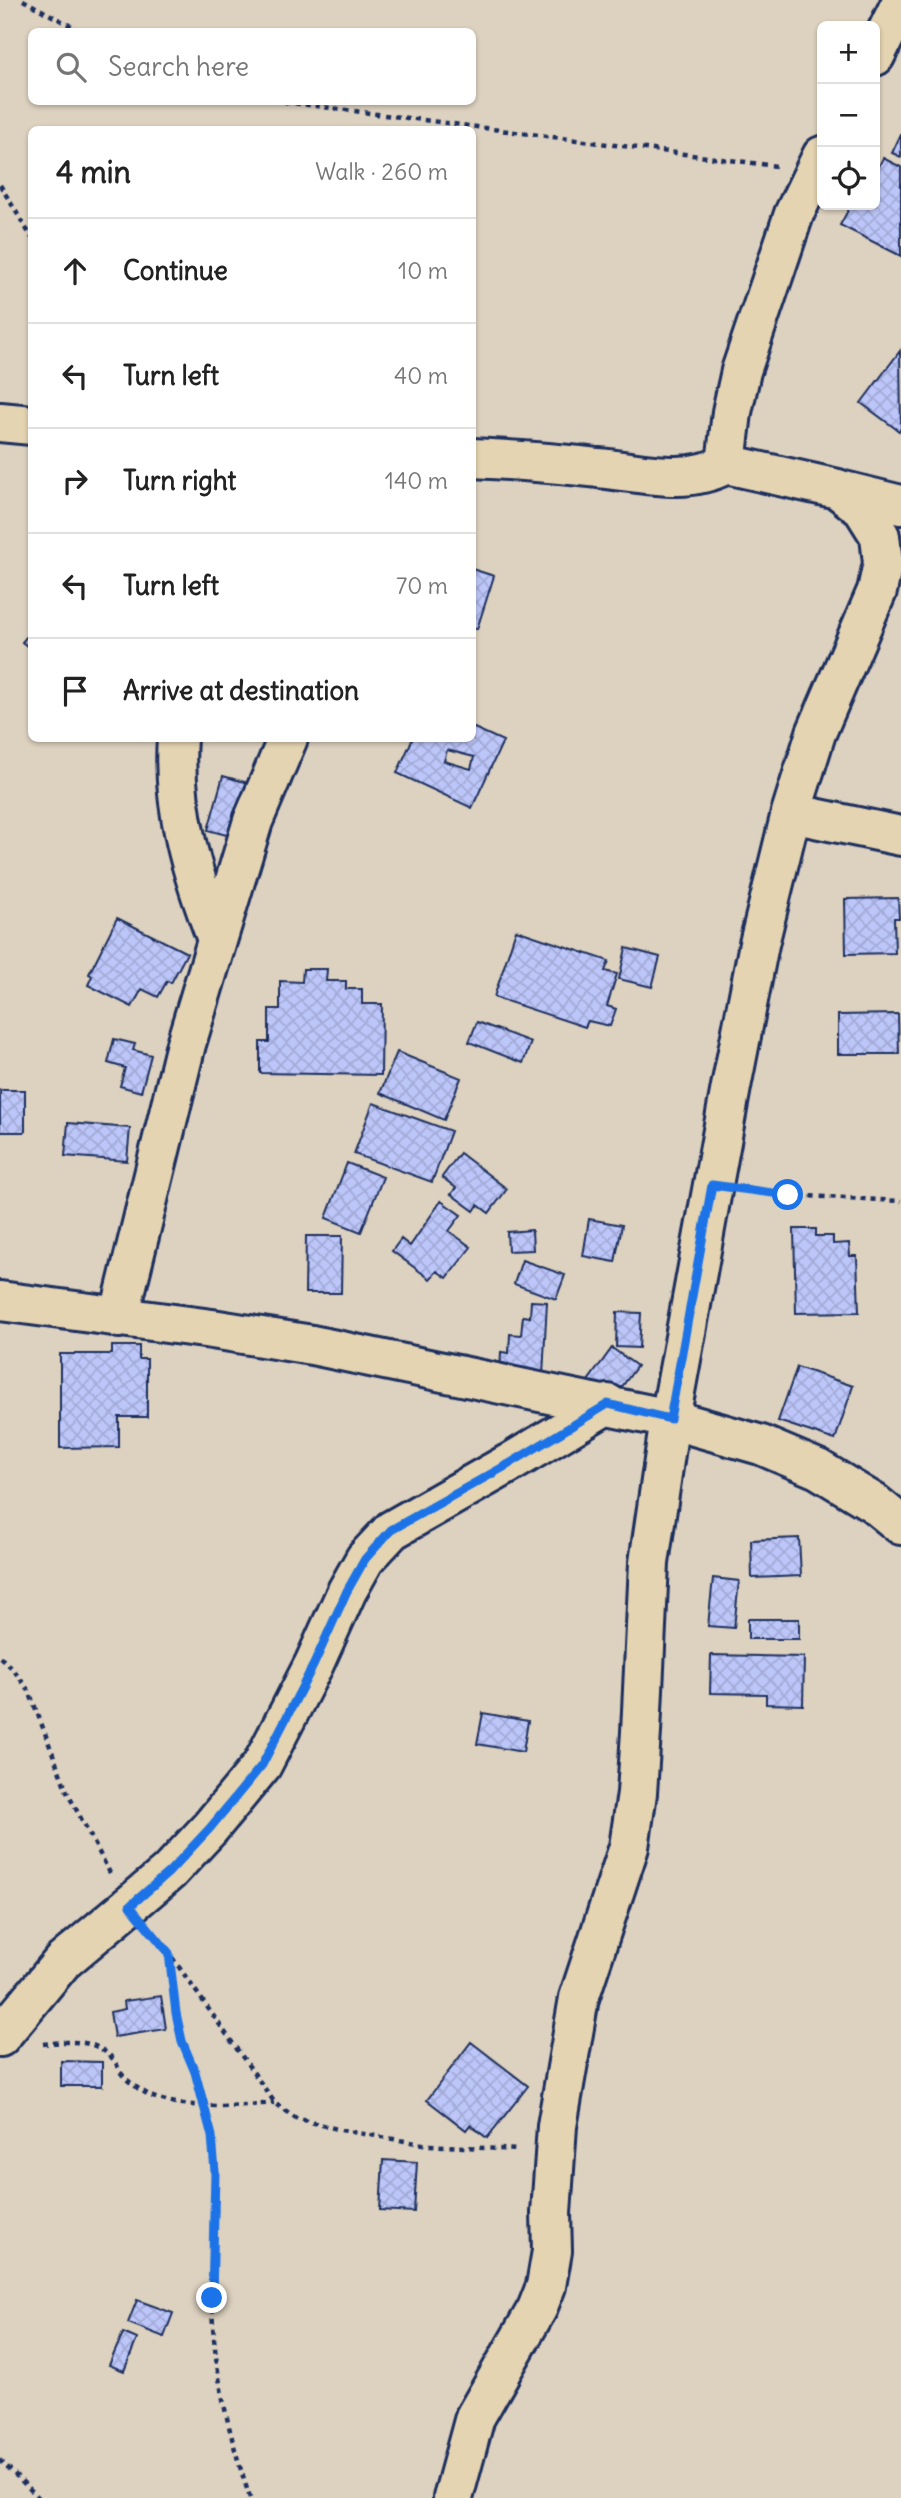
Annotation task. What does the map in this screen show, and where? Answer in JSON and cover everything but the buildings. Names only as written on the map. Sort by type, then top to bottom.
[{"type":"street","points":[[880,46],[901,3]]},
{"type":"street","points":[[726,464],[732,412],[741,371],[794,214],[817,167]]},
{"type":"street","points":[[0,422],[28,425]]},
{"type":"street","points":[[476,458],[598,468],[667,477],[697,476],[726,464],[901,505]]},
{"type":"street","points":[[453,2498],[475,2417],[537,2309],[546,2286],[552,2252],[551,2213],[557,2126],[579,1997],[629,1847],[637,1793],[649,1563],[670,1419],[759,944],[791,813],[816,733],[877,590],[884,563],[880,536],[863,509],[838,489]]},
{"type":"street","points":[[177,742],[177,789],[186,841],[198,892],[217,939]]},
{"type":"street","points":[[119,1318],[186,1044],[253,821],[286,742]]},
{"type":"street","points":[[791,813],[901,836]]},
{"type":"street","points":[[0,1301],[313,1345],[608,1404],[670,1419],[761,1445],[818,1469],[874,1503],[901,1525]]},
{"type":"street","points":[[0,2037],[62,1962],[169,1872],[262,1765],[314,1664],[347,1591],[365,1559],[391,1530],[509,1464],[608,1404]]},
{"type":"path","points":[[23,0],[75,28]]},
{"type":"path","points":[[311,105],[817,163]]},
{"type":"path","points":[[0,185],[28,231]]},
{"type":"path","points":[[712,1185],[788,1195],[901,1201]]},
{"type":"path","points":[[0,1657],[29,1690],[68,1794],[92,1842],[130,1906],[169,1953],[275,2103],[296,2118],[341,2130],[428,2145],[555,2152]]},
{"type":"path","points":[[169,1953],[182,2041],[195,2072],[212,2136],[215,2172],[212,2298],[215,2346],[234,2446],[250,2498]]},
{"type":"path","points":[[37,2045],[78,2041],[97,2046],[114,2059],[122,2074],[134,2085],[153,2097],[176,2102],[237,2107],[275,2103]]},
{"type":"path","points":[[0,2460],[39,2498]]},
{"type":"route","points":[[212,2298],[215,2172],[212,2136],[195,2072],[182,2041],[169,1953],[130,1906],[169,1872],[262,1765],[314,1664],[347,1591],[365,1559],[391,1530],[509,1464],[608,1404],[670,1419],[712,1185],[788,1195]]}]
